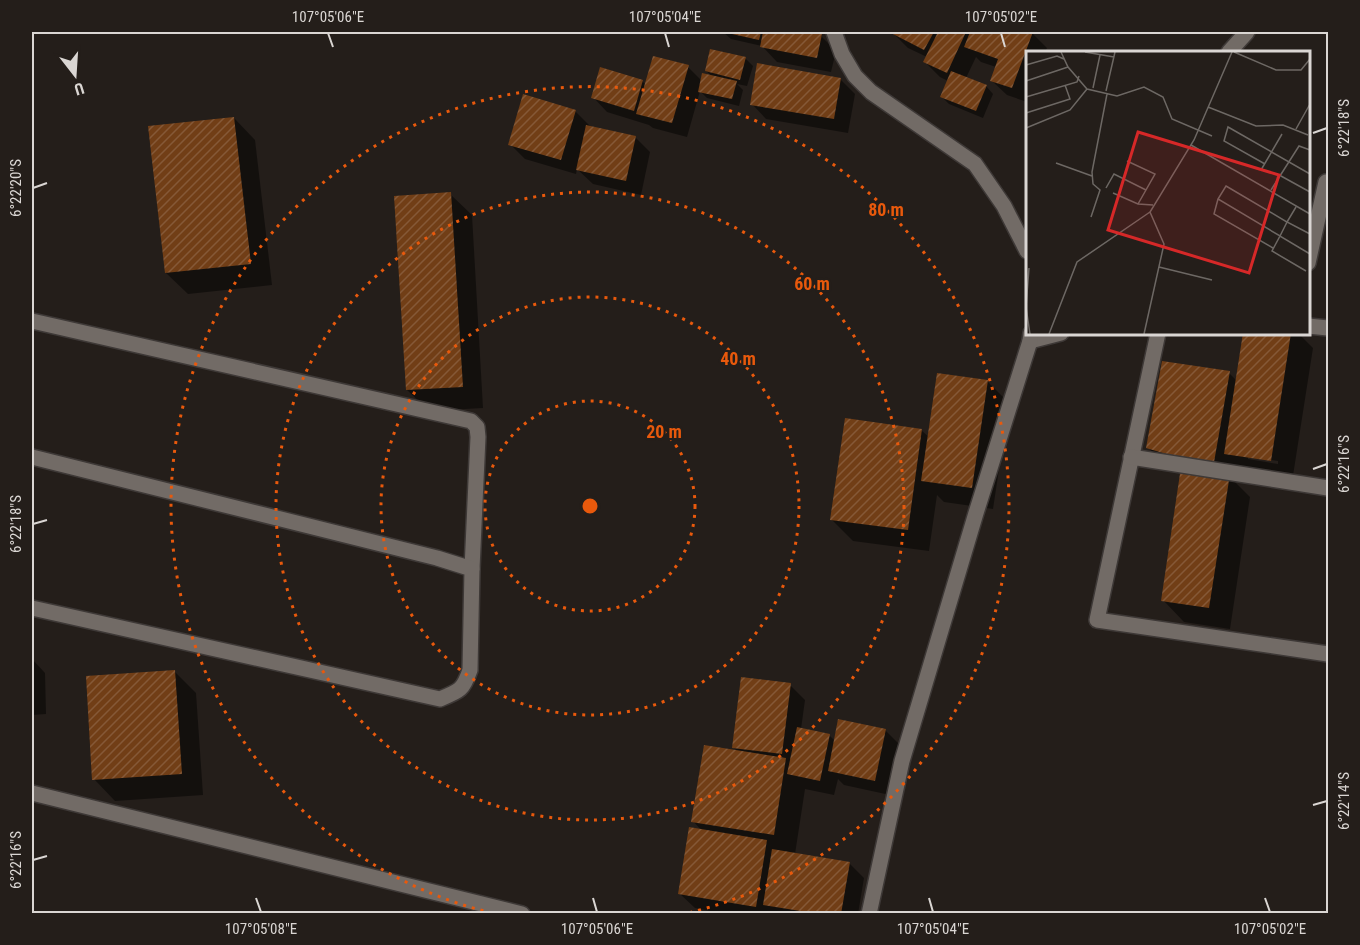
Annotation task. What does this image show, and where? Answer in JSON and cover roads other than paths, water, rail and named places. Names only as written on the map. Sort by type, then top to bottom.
[{"type":"street","points":[[834,32],[842,54],[855,76],[871,92],[975,164],[1004,206],[1026,249]]},
{"type":"street","points":[[1230,51],[1247,32]]},
{"type":"street","points":[[1309,258],[1326,182]]},
{"type":"street","points":[[32,321],[471,421],[477,427],[478,437],[470,670],[465,685],[456,693],[440,699],[32,608]]},
{"type":"street","points":[[1309,326],[1329,328]]},
{"type":"street","points":[[869,914],[902,761],[1030,337],[1053,334]]},
{"type":"street","points":[[1158,334],[1097,620],[1329,654]]},
{"type":"street","points":[[32,456],[437,558],[472,569]]},
{"type":"street","points":[[1131,457],[1329,488]]},
{"type":"street","points":[[32,795],[522,914]]}]
